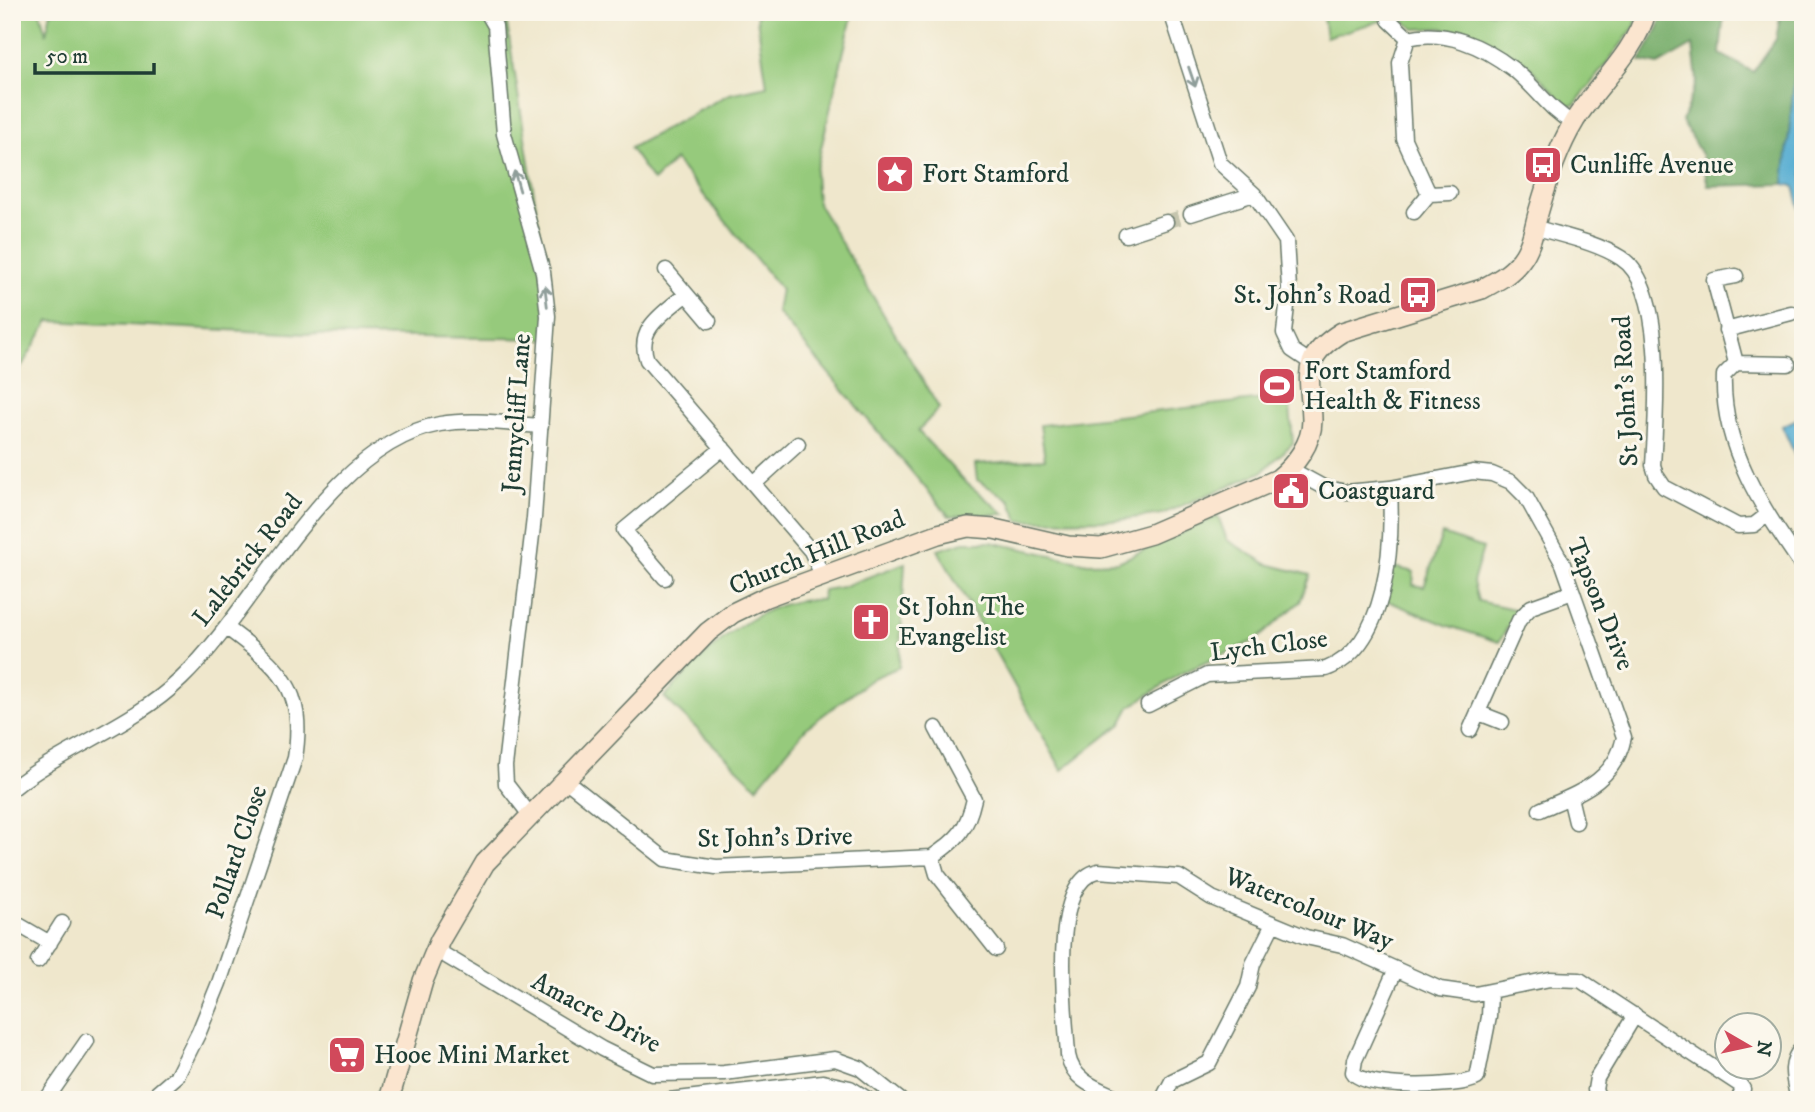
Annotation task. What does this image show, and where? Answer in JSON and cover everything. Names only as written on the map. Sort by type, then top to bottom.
[{"type":"street","name":"Jennycliff Lane","points":[[487,12],[495,26],[504,134],[543,272],[548,316],[534,518],[505,766],[506,785],[530,815]]},
{"type":"street","points":[[1171,12],[1220,163],[1254,194],[1286,241],[1290,288],[1284,333],[1292,350],[1310,362]]},
{"type":"street","points":[[1290,469],[1302,453],[1312,421],[1308,388],[1310,362],[1326,342],[1342,332],[1482,289],[1502,279],[1522,259],[1530,245],[1551,170],[1573,123],[1594,91],[1632,46],[1646,12]]},
{"type":"street","points":[[1389,20],[1409,38]]},
{"type":"street","points":[[1409,38],[1427,34],[1453,36],[1513,69],[1560,116],[1573,123]]},
{"type":"street","points":[[1409,38],[1400,63],[1404,139],[1429,194]]},
{"type":"street","points":[[1414,212],[1429,194],[1450,193]]},
{"type":"street","points":[[1191,214],[1254,194]]},
{"type":"street","points":[[1126,235],[1166,222]]},
{"type":"street","name":"St John's Road","points":[[1534,227],[1594,245],[1623,258],[1641,278],[1651,316],[1655,366],[1653,465],[1664,487],[1738,526],[1754,525],[1767,514]]},
{"type":"street","points":[[666,270],[709,321]]},
{"type":"street","points":[[1735,276],[1714,280],[1736,363]]},
{"type":"street","points":[[685,295],[652,324],[645,335],[643,350],[647,360],[811,551],[822,577]]},
{"type":"street","points":[[1726,330],[1791,313]]},
{"type":"street","points":[[1788,364],[1736,363],[1724,375],[1723,405],[1741,466],[1767,514],[1803,567]]},
{"type":"street","name":"Lalebrick Road","points":[[12,789],[75,748],[145,709],[181,679],[227,628],[268,570],[352,469],[381,447],[410,433],[441,424],[472,422],[541,426]]},
{"type":"street","points":[[755,483],[798,444]]},
{"type":"street","points":[[665,578],[624,530],[723,448]]},
{"type":"street","name":"Tapson Drive","points":[[1290,469],[1323,486],[1346,492],[1390,488],[1473,472],[1492,474],[1511,482],[1526,497],[1563,564],[1624,737],[1615,766],[1570,797],[1540,810]]},
{"type":"street","name":"Church Hill Road","points":[[389,1100],[423,981],[436,950],[485,863],[564,779],[733,612],[766,597],[939,534],[968,527],[995,528],[1068,546],[1101,548],[1130,542],[1254,491],[1290,469]]},
{"type":"street","name":"Lych Close","points":[[1148,705],[1208,676],[1326,669],[1341,663],[1356,649],[1371,623],[1385,578],[1392,531],[1390,488]]},
{"type":"street","points":[[1470,730],[1519,620],[1531,607],[1573,592]]},
{"type":"street","name":"Pollard Close","points":[[149,1100],[177,1076],[199,1032],[219,984],[295,758],[299,731],[295,703],[287,680],[272,662],[227,628]]},
{"type":"street","points":[[1479,713],[1502,722]]},
{"type":"street","points":[[936,728],[974,799],[969,822],[954,842],[932,857],[937,874],[996,949]]},
{"type":"street","name":"St John's Drive","points":[[564,779],[665,859],[689,865],[716,867],[932,857]]},
{"type":"street","points":[[1570,797],[1576,822]]},
{"type":"street","name":"Watercolour Way","points":[[1123,1100],[1079,1079],[1071,1070],[1063,932],[1079,883],[1087,873],[1098,871],[1179,877],[1212,898],[1273,924],[1342,945],[1440,989],[1475,994],[1549,979],[1580,980],[1635,1015],[1741,1094]]},
{"type":"street","points":[[12,921],[50,943]]},
{"type":"street","points":[[38,961],[62,923]]},
{"type":"street","points":[[1161,1100],[1172,1081],[1209,1063],[1243,999],[1253,964],[1273,924]]},
{"type":"street","name":"Amacre Drive","points":[[436,950],[602,1049],[653,1074],[724,1073],[835,1059],[860,1068],[900,1100]]},
{"type":"street","points":[[1396,970],[1355,1060],[1353,1072],[1360,1080],[1426,1084],[1453,1083],[1477,1078],[1489,1017],[1490,991]]},
{"type":"street","points":[[1601,1100],[1595,1090],[1597,1077],[1635,1015]]},
{"type":"street","points":[[46,1100],[87,1041]]},
{"type":"street","points":[[1798,1100],[1792,1072],[1796,1054],[1803,1047]]},
{"type":"street","points":[[669,1100],[823,1082],[850,1088],[869,1100]]},
{"type":"green space","points":[[12,12],[40,12],[46,34],[51,12],[505,12],[557,339],[347,336],[49,321],[12,382]]},
{"type":"green space","points":[[756,12],[853,12],[815,174],[817,202],[939,408],[918,431],[964,481],[1005,514],[949,516],[777,312],[781,289],[675,160],[653,181],[630,148],[729,94],[767,86]]},
{"type":"green space","points":[[1322,12],[1638,12],[1635,26],[1575,104],[1567,106],[1524,61],[1501,49],[1489,47],[1466,33],[1441,28],[1415,29],[1397,16],[1326,37]]},
{"type":"green space","points":[[1662,12],[1724,12],[1720,54],[1753,72],[1776,39],[1781,12],[1803,12],[1803,53],[1795,71],[1784,184],[1708,186],[1702,156],[1682,121],[1697,81],[1693,45],[1658,65],[1640,61],[1659,27]]},
{"type":"green space","points":[[1289,396],[1293,443],[1262,472],[1162,514],[1118,520],[1019,521],[1010,500],[977,480],[975,464],[1045,459],[1040,425]]},
{"type":"green space","points":[[1218,516],[1227,540],[1267,564],[1310,575],[1300,602],[1256,640],[1180,674],[1130,707],[1121,724],[1062,770],[938,550],[964,542],[991,542],[1088,563],[1118,562]]},
{"type":"green space","points":[[1442,534],[1483,548],[1473,582],[1478,601],[1518,610],[1499,642],[1446,625],[1385,600],[1394,567],[1414,572],[1413,585],[1424,587]]},
{"type":"green space","points":[[905,563],[899,667],[873,678],[807,727],[757,787],[664,697],[715,646],[754,618],[775,607],[798,601],[822,600],[823,590],[842,587]]},
{"type":"water","points":[[1803,52],[1803,222],[1794,186],[1784,184],[1795,71]]},
{"type":"water","points":[[1803,416],[1803,462],[1799,464],[1782,426]]},
{"type":"tunnel","points":[[1166,222],[1191,214]]},
{"type":"place","name":"Cunliffe Avenue","points":[[1543,165]]},
{"type":"place","name":"Fort Stamford","points":[[895,174]]},
{"type":"place","name":"St. John's Road","points":[[1418,295]]},
{"type":"place","name":"Fort Stamford Health & Fitness","points":[[1277,386]]},
{"type":"place","name":"Coastguard","points":[[1291,491]]},
{"type":"place","name":"St John The Evangelist","points":[[871,622]]},
{"type":"place","name":"Hooe Mini Market","points":[[347,1055]]}]
